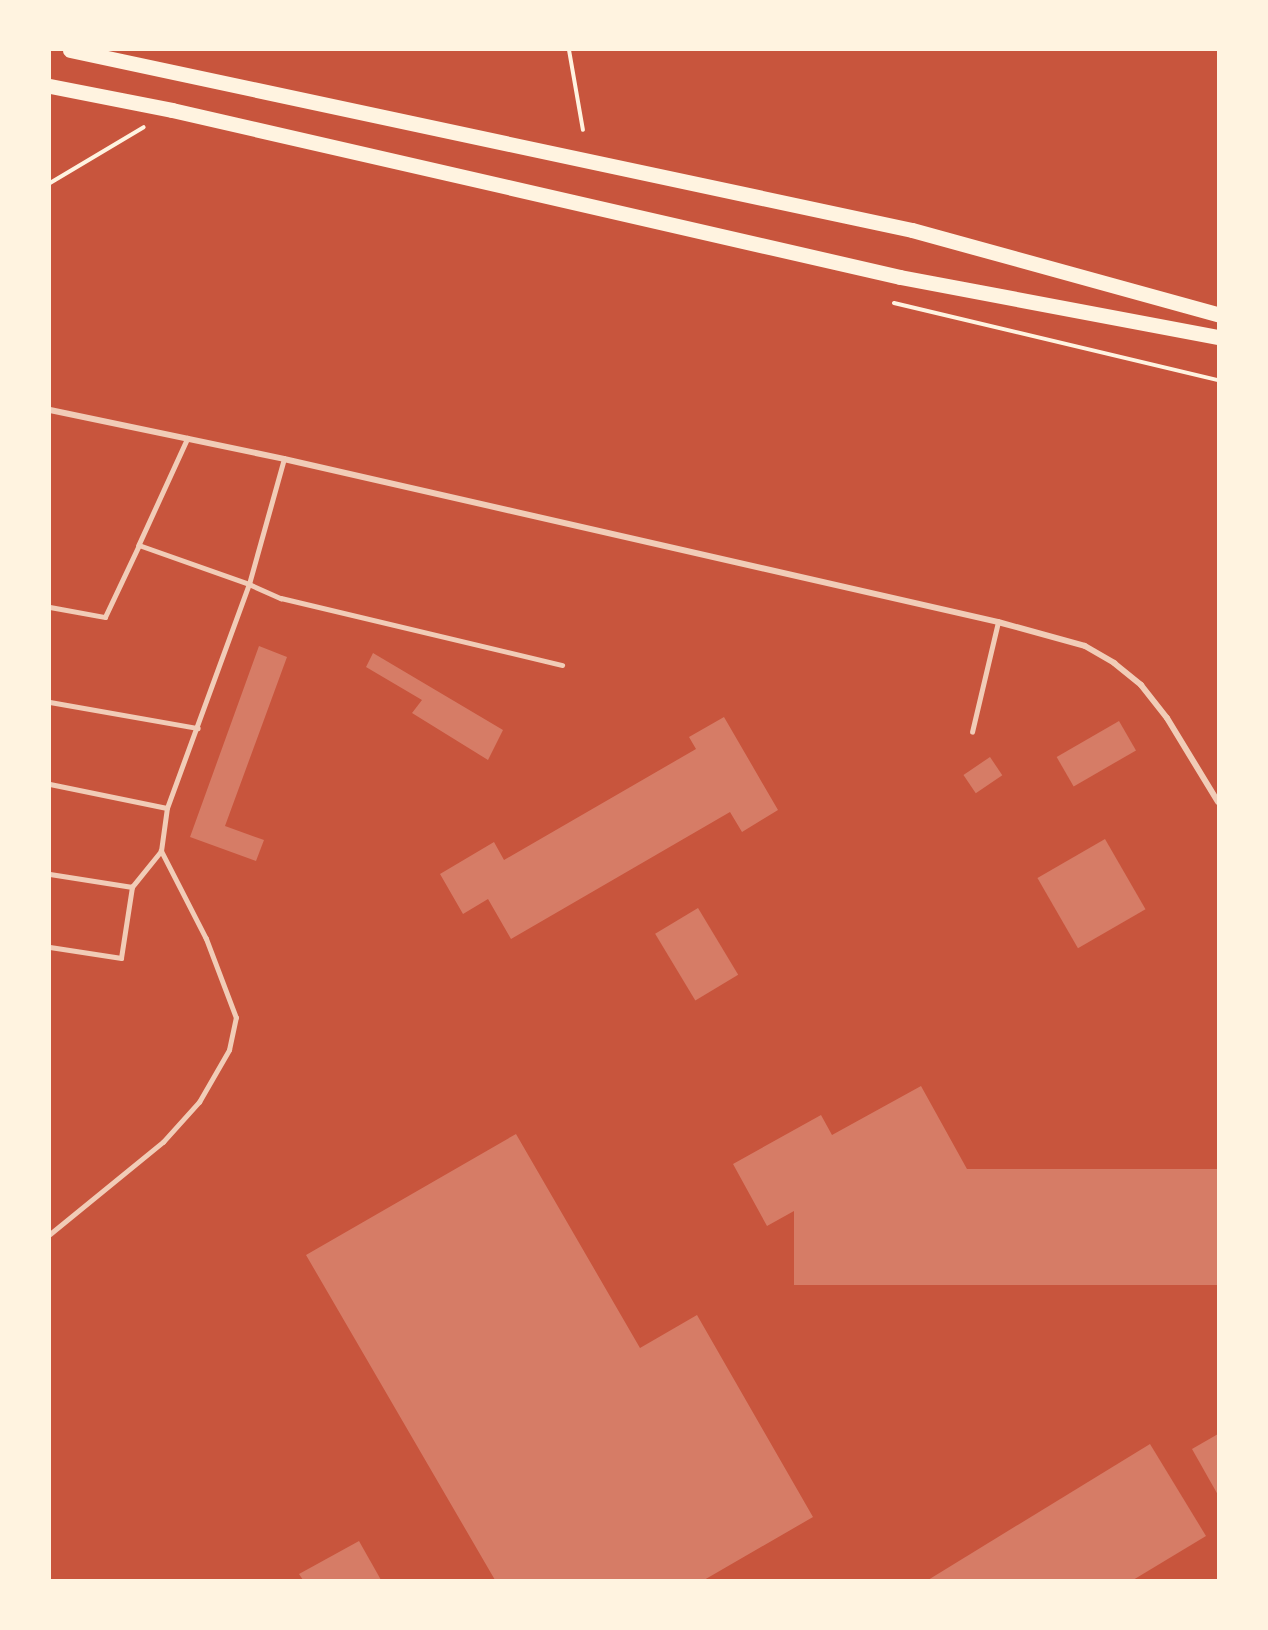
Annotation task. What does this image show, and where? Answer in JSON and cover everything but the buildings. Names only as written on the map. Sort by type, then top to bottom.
[{"type":"main road","points":[[70,50],[912,230],[1218,314]]},
{"type":"main road","points":[[50,86],[171,110],[900,277],[1218,337]]},
{"type":"street","points":[[50,410],[284,459],[998,622],[1085,646],[1114,663],[1141,685],[1167,718],[1218,802]]},
{"type":"lane","points":[[50,607],[105,618],[188,438]]},
{"type":"lane","points":[[50,947],[121,958],[132,887],[161,851],[167,808],[249,584],[284,459]]},
{"type":"lane","points":[[139,545],[249,584],[281,598],[562,665]]},
{"type":"lane","points":[[972,732],[998,622]]},
{"type":"lane","points":[[50,702],[198,728]]},
{"type":"lane","points":[[50,784],[167,808]]},
{"type":"lane","points":[[50,1234],[163,1142],[199,1102],[229,1050],[236,1018],[206,939],[161,851]]},
{"type":"lane","points":[[50,874],[132,887]]},
{"type":"path","points":[[569,50],[583,130]]},
{"type":"path","points":[[50,183],[171,110]]},
{"type":"path","points":[[894,303],[1218,380]]}]
